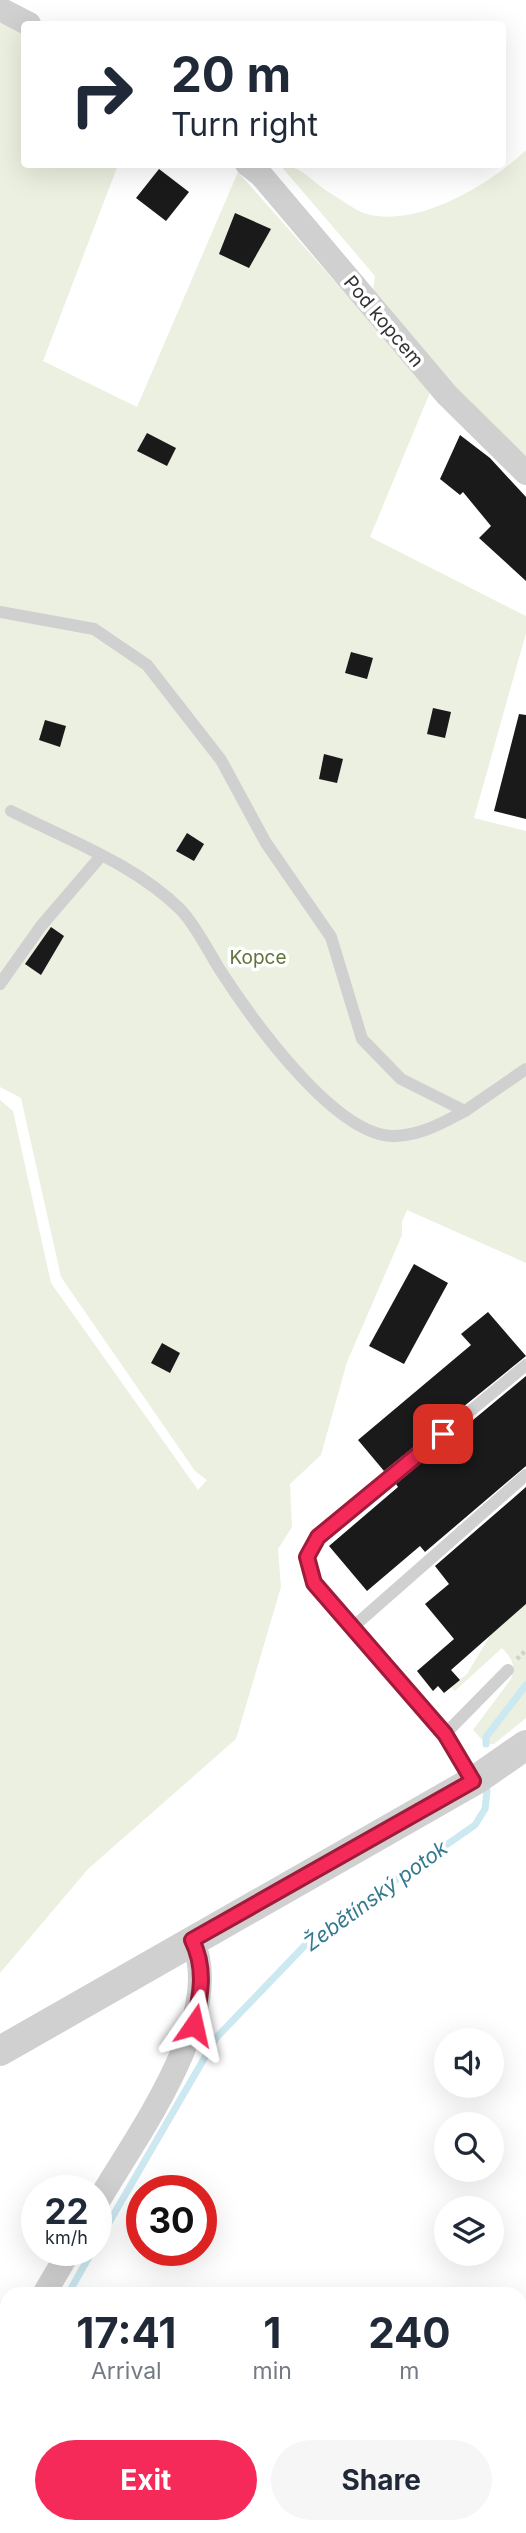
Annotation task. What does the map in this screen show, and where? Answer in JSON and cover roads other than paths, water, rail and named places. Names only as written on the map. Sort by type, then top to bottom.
[{"type":"street","points":[[0,9],[23,21]]},
{"type":"street","name":"Pod kopcem","points":[[252,168],[261,175],[447,395],[526,473]]},
{"type":"street","points":[[0,2051],[524,1753]]},
{"type":"street","points":[[112,2177],[178,2063],[194,2025],[202,1979],[199,1954],[192,1940]]},
{"type":"street","points":[[48,2287],[61,2266]]},
{"type":"lane","points":[[0,612],[94,629],[147,665],[221,760],[266,843],[331,937],[362,1039],[401,1079],[464,1111]]},
{"type":"lane","points":[[11,811],[125,868],[181,911],[224,977],[299,1075],[343,1117],[364,1130],[394,1136],[432,1129],[526,1069]]},
{"type":"lane","points":[[0,984],[41,926],[101,856]]},
{"type":"lane","points":[[482,1775],[314,1583],[307,1557],[318,1537],[526,1365]]},
{"type":"lane","points":[[353,1627],[526,1475]]},
{"type":"lane","points":[[445,1734],[508,1670]]},
{"type":"waterway","name":"Žebětínský potok","points":[[486,1744],[486,1737],[526,1685]]},
{"type":"waterway","name":"Žebětínský potok","points":[[112,2217],[216,2038],[311,1939],[475,1825],[485,1809],[487,1791]]},
{"type":"waterway","name":"Žebětínský potok","points":[[72,2287],[84,2266]]},
{"type":"park label","name":"Kopce","points":[[258,957]]}]
